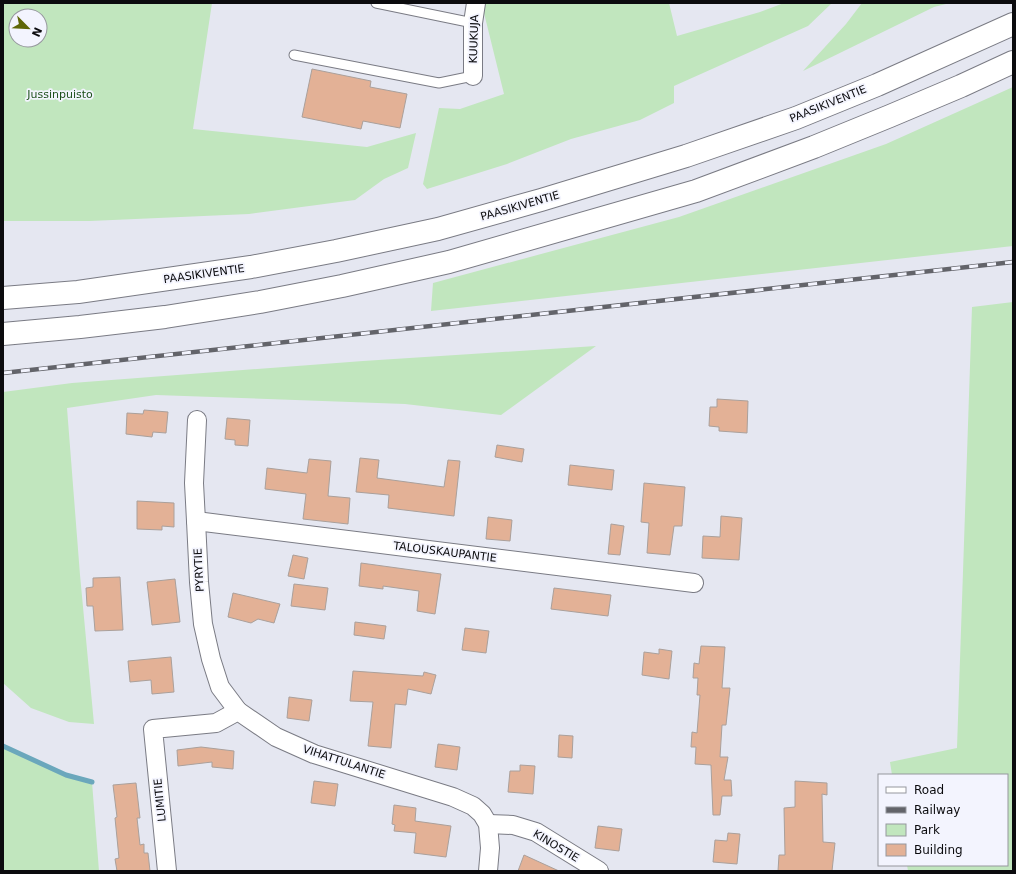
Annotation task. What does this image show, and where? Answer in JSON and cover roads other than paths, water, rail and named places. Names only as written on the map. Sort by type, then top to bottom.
[{"type":"highway","name":"PAASIKIVENTIE","points":[[3,298],[78,292],[251,267],[336,251],[438,229],[541,200],[686,156],[796,118],[877,85],[1013,24]]},
{"type":"highway","points":[[3,334],[149,319],[253,303],[342,286],[449,262],[696,191],[814,147],[932,98],[1013,62]]},
{"type":"street","name":"KUUKUJA","points":[[473,76],[473,23],[476,3]]},
{"type":"street","name":"PYRYTIE","points":[[196,420],[194,483],[199,582],[204,624],[220,687],[238,712]]},
{"type":"street","name":"TALOUSKAUPANTIE","points":[[196,521],[694,583]]},
{"type":"street","name":"LUMITIE","points":[[167,871],[153,729],[216,723],[238,712]]},
{"type":"street","name":"VIHATTULANTIE","points":[[238,712],[276,737],[314,754],[453,797],[473,806],[482,814],[488,824]]},
{"type":"street","points":[[488,824],[490,848],[488,871]]},
{"type":"street","name":"KINOSTIE","points":[[488,824],[513,825],[536,832],[599,871]]},
{"type":"lane","points":[[376,3],[473,23]]},
{"type":"lane","points":[[294,55],[438,83],[473,76]]},
{"type":"waterway","points":[[3,746],[66,775],[92,782]]},
{"type":"railway","points":[[3,373],[1013,262]]},
{"type":"park label","name":"Jussinpuisto","points":[[60,94]]}]
